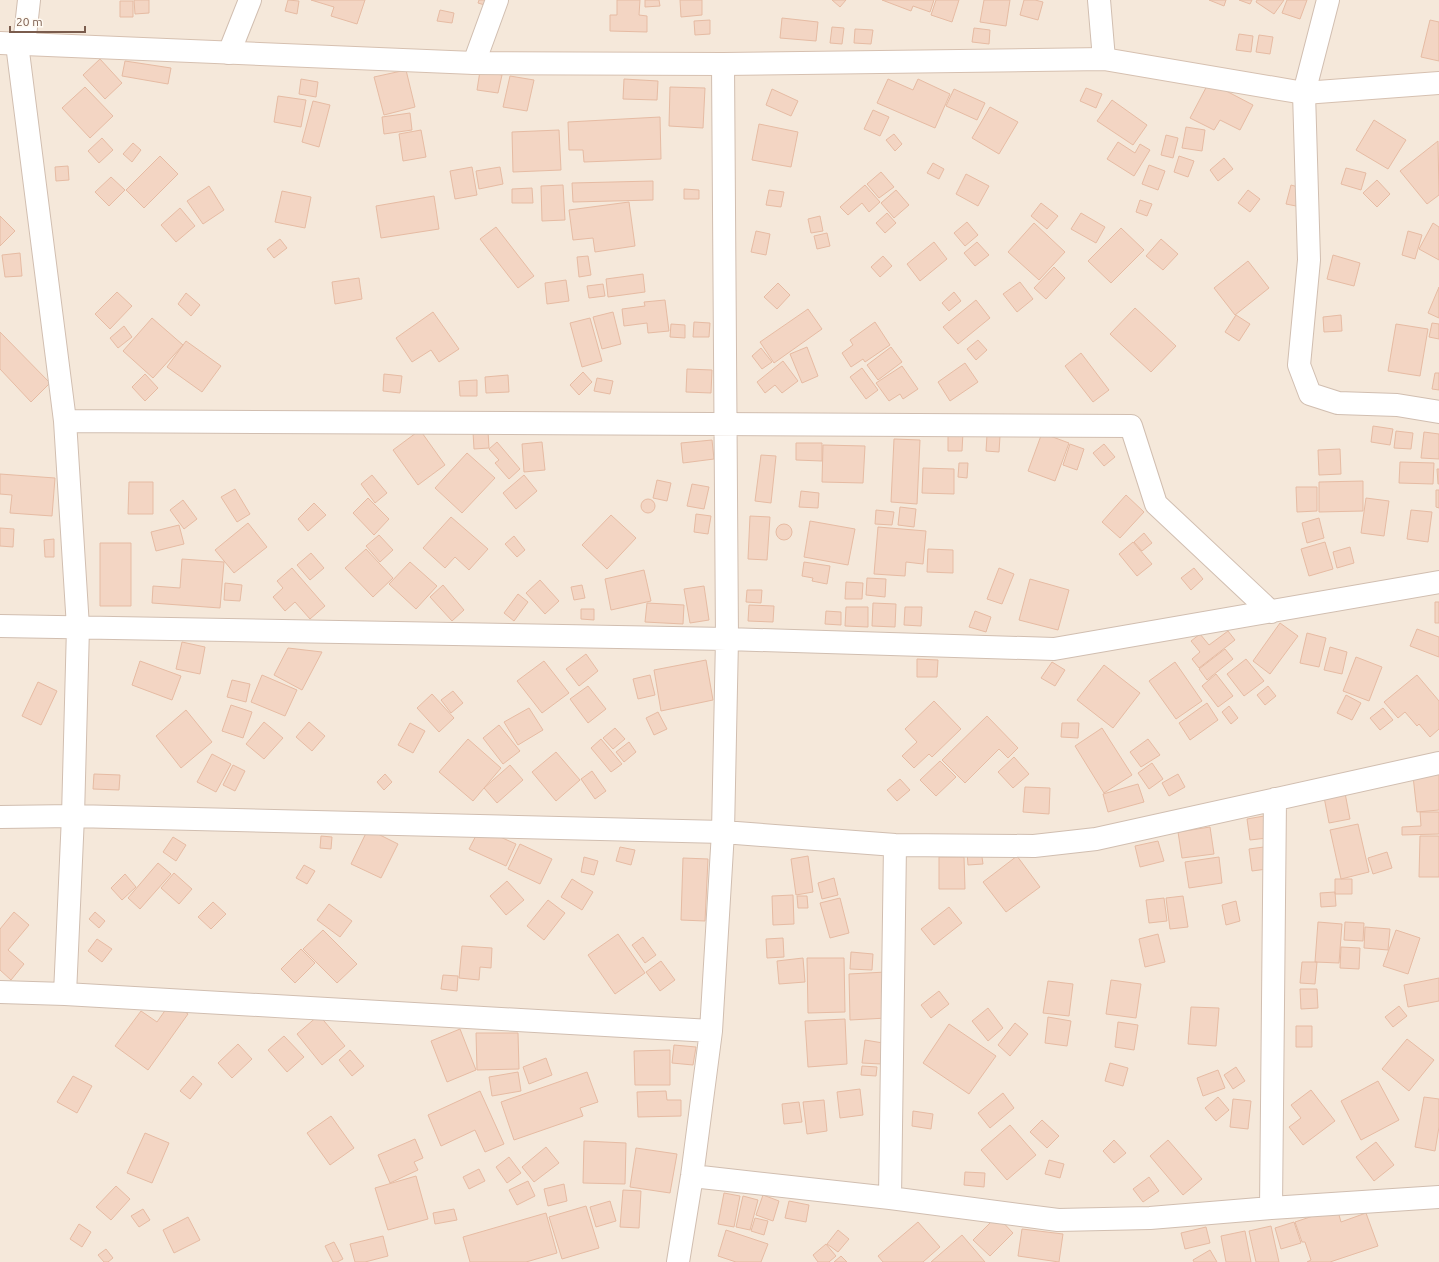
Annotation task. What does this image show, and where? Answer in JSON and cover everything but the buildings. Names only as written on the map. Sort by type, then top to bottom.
[{"type":"street","points":[[9,43],[25,36],[29,0]]},
{"type":"street","points":[[229,53],[250,0]]},
{"type":"street","points":[[474,63],[497,0]]},
{"type":"street","points":[[1099,0],[1104,59]]},
{"type":"street","points":[[1328,0],[1304,93],[1309,260],[1299,365],[1310,394],[1338,403],[1397,405],[1439,412]]},
{"type":"street","points":[[9,43],[474,63],[723,64],[1104,59],[1304,93],[1439,83]]},
{"type":"street","points":[[9,43],[65,420],[78,627],[73,816],[65,994]]},
{"type":"street","points":[[678,1262],[692,1176],[711,1031],[723,832],[727,639],[723,64]]},
{"type":"street","points":[[65,420],[1131,426],[1156,504],[1271,612]]},
{"type":"street","points":[[0,626],[727,639],[1054,649],[1439,582]]},
{"type":"street","points":[[0,817],[73,816],[723,832],[896,845],[1034,846],[1096,839],[1439,763]]},
{"type":"street","points":[[1270,1208],[1275,800]]},
{"type":"street","points":[[890,1198],[896,845]]},
{"type":"street","points":[[0,992],[65,994],[711,1031]]},
{"type":"street","points":[[692,1176],[890,1198],[1058,1220],[1150,1218],[1270,1208],[1439,1197]]},
{"type":"shaded area","points":[[0,0],[1439,0],[1439,1262],[0,1262]]}]
